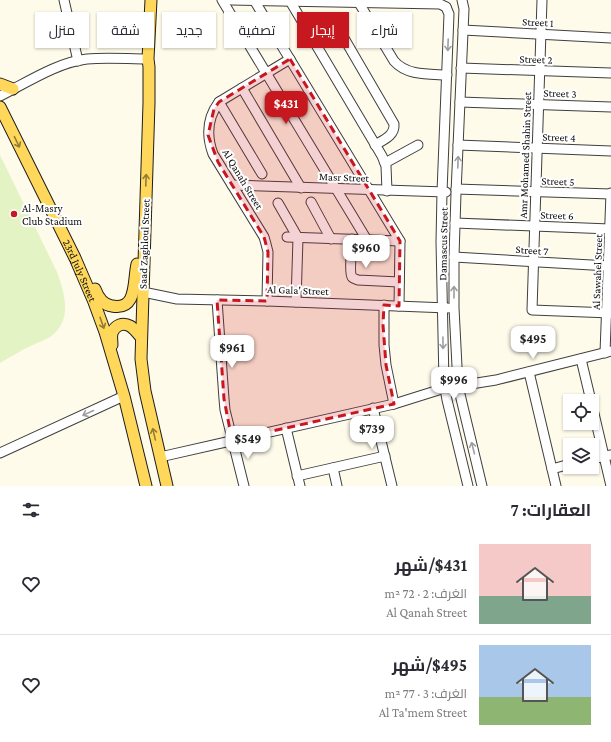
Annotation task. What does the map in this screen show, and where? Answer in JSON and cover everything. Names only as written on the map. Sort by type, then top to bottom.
[{"type":"main road","name":"Saad Zaghloul Street","points":[[151,0],[148,59],[141,359],[144,391],[167,486]]},
{"type":"main road","points":[[0,84],[14,89]]},
{"type":"main road","name":"23rd July Street","points":[[0,107],[80,270],[100,317],[124,396]]},
{"type":"main road","points":[[80,270],[91,281],[104,303],[114,307],[124,305],[132,299],[134,294],[136,268],[139,260],[144,254]]},
{"type":"main road","points":[[114,362],[111,335],[114,328],[120,325],[128,325],[134,329],[141,338]]},
{"type":"main road","points":[[124,396],[146,486]]},
{"type":"street","points":[[64,0],[78,61]]},
{"type":"street","points":[[222,0],[367,240]]},
{"type":"street","points":[[231,0],[440,4],[446,7],[456,0]]},
{"type":"street","points":[[254,0],[400,241],[399,306]]},
{"type":"street","name":"Damascus Street","points":[[462,0],[464,6],[456,191],[454,308],[458,386],[482,486]]},
{"type":"street","name":"Amr Mohamed Shahin Street","points":[[542,0],[532,310],[609,313]]},
{"type":"street","points":[[290,1],[385,163],[387,173],[387,191]]},
{"type":"street","points":[[359,2],[394,61],[400,67],[412,72],[447,75]]},
{"type":"street","name":"Damascus Street","points":[[446,7],[449,14],[441,249],[445,388],[468,486]]},
{"type":"street","name":"Street 1","points":[[463,30],[611,38]]},
{"type":"street","points":[[349,47],[394,124],[394,131],[392,134],[375,145]]},
{"type":"street","points":[[0,96],[57,67],[78,61],[87,59],[148,59]]},
{"type":"street","points":[[262,174],[219,102],[290,59]]},
{"type":"street","name":"Street 2","points":[[461,68],[611,73]]},
{"type":"street","points":[[242,88],[301,188]]},
{"type":"street","name":"Al Qanah Street","points":[[219,102],[214,109],[209,125],[209,144],[213,154],[264,237],[268,252],[267,301]]},
{"type":"street","name":"Street 3","points":[[460,102],[611,107]]},
{"type":"street","points":[[385,163],[418,145]]},
{"type":"street","name":"Street 4","points":[[458,145],[611,151]]},
{"type":"street","name":"Masr Street","points":[[232,186],[369,189],[387,191],[456,191]]},
{"type":"street","name":"Street 5","points":[[456,191],[611,193]]},
{"type":"street","name":"Al Sawahel Street","points":[[608,352],[611,193]]},
{"type":"street","points":[[311,202],[331,239]]},
{"type":"street","points":[[278,203],[298,238],[296,302]]},
{"type":"street","name":"Street 6","points":[[455,223],[610,228]]},
{"type":"street","points":[[287,237],[400,241]]},
{"type":"street","points":[[352,240],[351,274],[354,279],[400,282]]},
{"type":"street","name":"Street 7","points":[[454,257],[534,262],[609,262]]},
{"type":"street","name":"Al Gala' Street","points":[[143,292],[177,299],[454,308]]},
{"type":"street","points":[[217,300],[225,410],[244,486]]},
{"type":"street","points":[[384,306],[384,345],[386,365],[394,404]]},
{"type":"street","points":[[160,457],[394,404],[445,388],[451,383],[458,386],[496,380],[608,352]]},
{"type":"street","points":[[581,358],[589,394]]},
{"type":"street","points":[[529,372],[556,486]]},
{"type":"street","points":[[0,453],[124,396]]},
{"type":"street","points":[[374,408],[392,486]]},
{"type":"street","points":[[599,427],[608,456],[611,486]]},
{"type":"street","points":[[286,428],[300,486]]},
{"type":"street","points":[[297,476],[385,456]]},
{"type":"street","points":[[464,469],[478,466]]},
{"type":"street","points":[[552,469],[563,466]]},
{"type":"street","points":[[332,468],[337,486]]},
{"type":"highlighted area","points":[[290,59],[400,241],[399,306],[384,305],[383,325],[386,365],[394,404],[232,440],[224,399],[217,300],[267,301],[268,252],[264,237],[218,162],[208,135],[214,109],[219,102]]},
{"type":"green space","name":"Al-Masry Club Stadium","points":[[0,155],[57,272],[63,289],[65,307],[62,323],[57,331],[46,340],[24,349],[0,363]]},
{"type":"place","name":"Al-Masry Club Stadium","points":[[14,214]]}]
